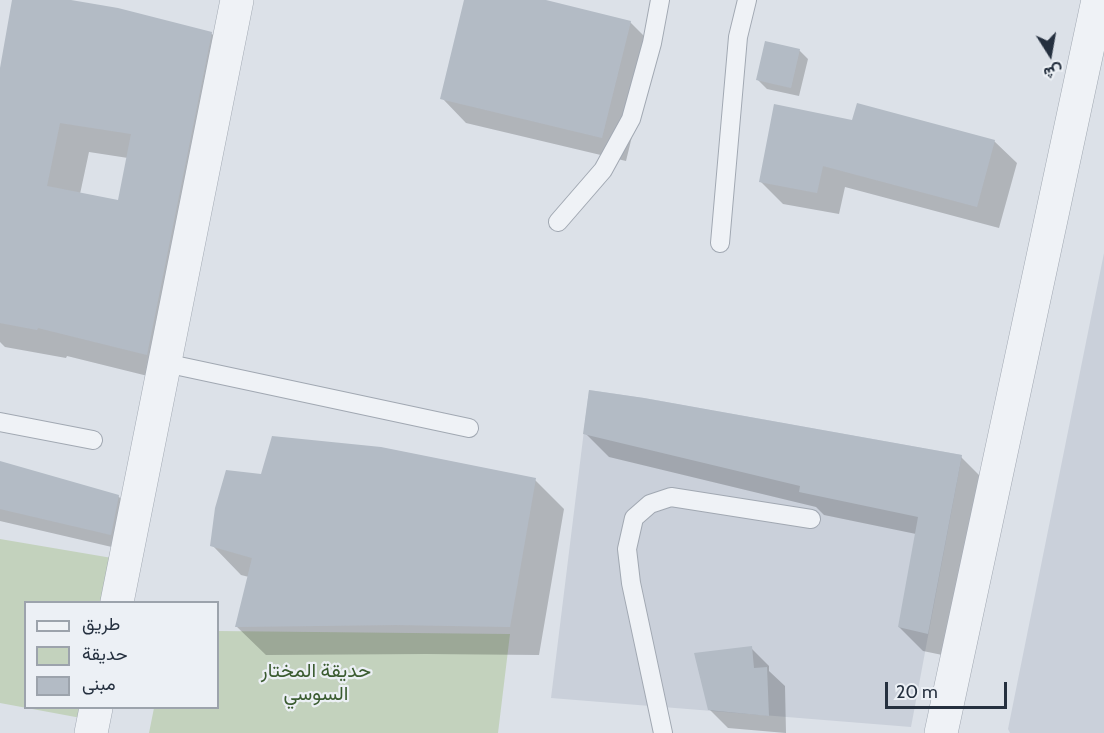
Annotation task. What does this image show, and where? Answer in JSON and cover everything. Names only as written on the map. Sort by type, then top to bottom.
[{"type":"street","points":[[117,601],[237,0]]},
{"type":"street","points":[[941,733],[1098,0]]},
{"type":"street","points":[[91,733],[96,709]]},
{"type":"lane","points":[[558,222],[603,170],[631,119],[652,42],[660,0]]},
{"type":"lane","points":[[720,243],[738,37],[747,0]]},
{"type":"lane","points":[[165,363],[468,428]]},
{"type":"lane","points":[[0,422],[93,440]]},
{"type":"lane","points":[[663,733],[631,584],[627,549],[634,518],[650,504],[671,497],[811,519]]},
{"type":"shaded area","points":[[1104,253],[1104,733],[1010,733],[1008,729]]},
{"type":"shaded area","points":[[589,390],[962,455],[911,727],[551,698]]},
{"type":"green space","points":[[0,539],[112,558],[103,601],[24,601],[24,708],[0,703]]},
{"type":"green space","name":"حديقة المختار السوسي","points":[[219,631],[510,634],[498,733],[149,733],[154,709],[219,709]]},
{"type":"green space","points":[[32,709],[83,709],[81,718]]},
{"type":"building","points":[[12,0],[71,0],[118,8],[212,32],[147,355],[38,328],[37,330],[0,323],[0,68]],"holes":[[[60,123],[131,134],[118,200],[47,186]]]},
{"type":"building","points":[[464,0],[546,0],[631,21],[602,138],[440,99]]},
{"type":"building","points":[[765,41],[800,49],[791,88],[756,80]]},
{"type":"building","points":[[857,103],[995,140],[977,207],[823,166],[817,193],[759,182],[774,104],[852,120]]},
{"type":"building","points":[[589,390],[962,455],[928,634],[898,627],[918,517],[799,492],[800,486],[583,434]]},
{"type":"building","points":[[272,436],[381,447],[536,478],[510,627],[396,625],[235,627],[252,558],[210,546],[215,508],[226,470],[261,474]]},
{"type":"building","points":[[0,461],[119,495],[111,535],[0,509]]},
{"type":"building","points":[[752,646],[754,668],[767,667],[769,716],[708,710],[694,653]]}]
